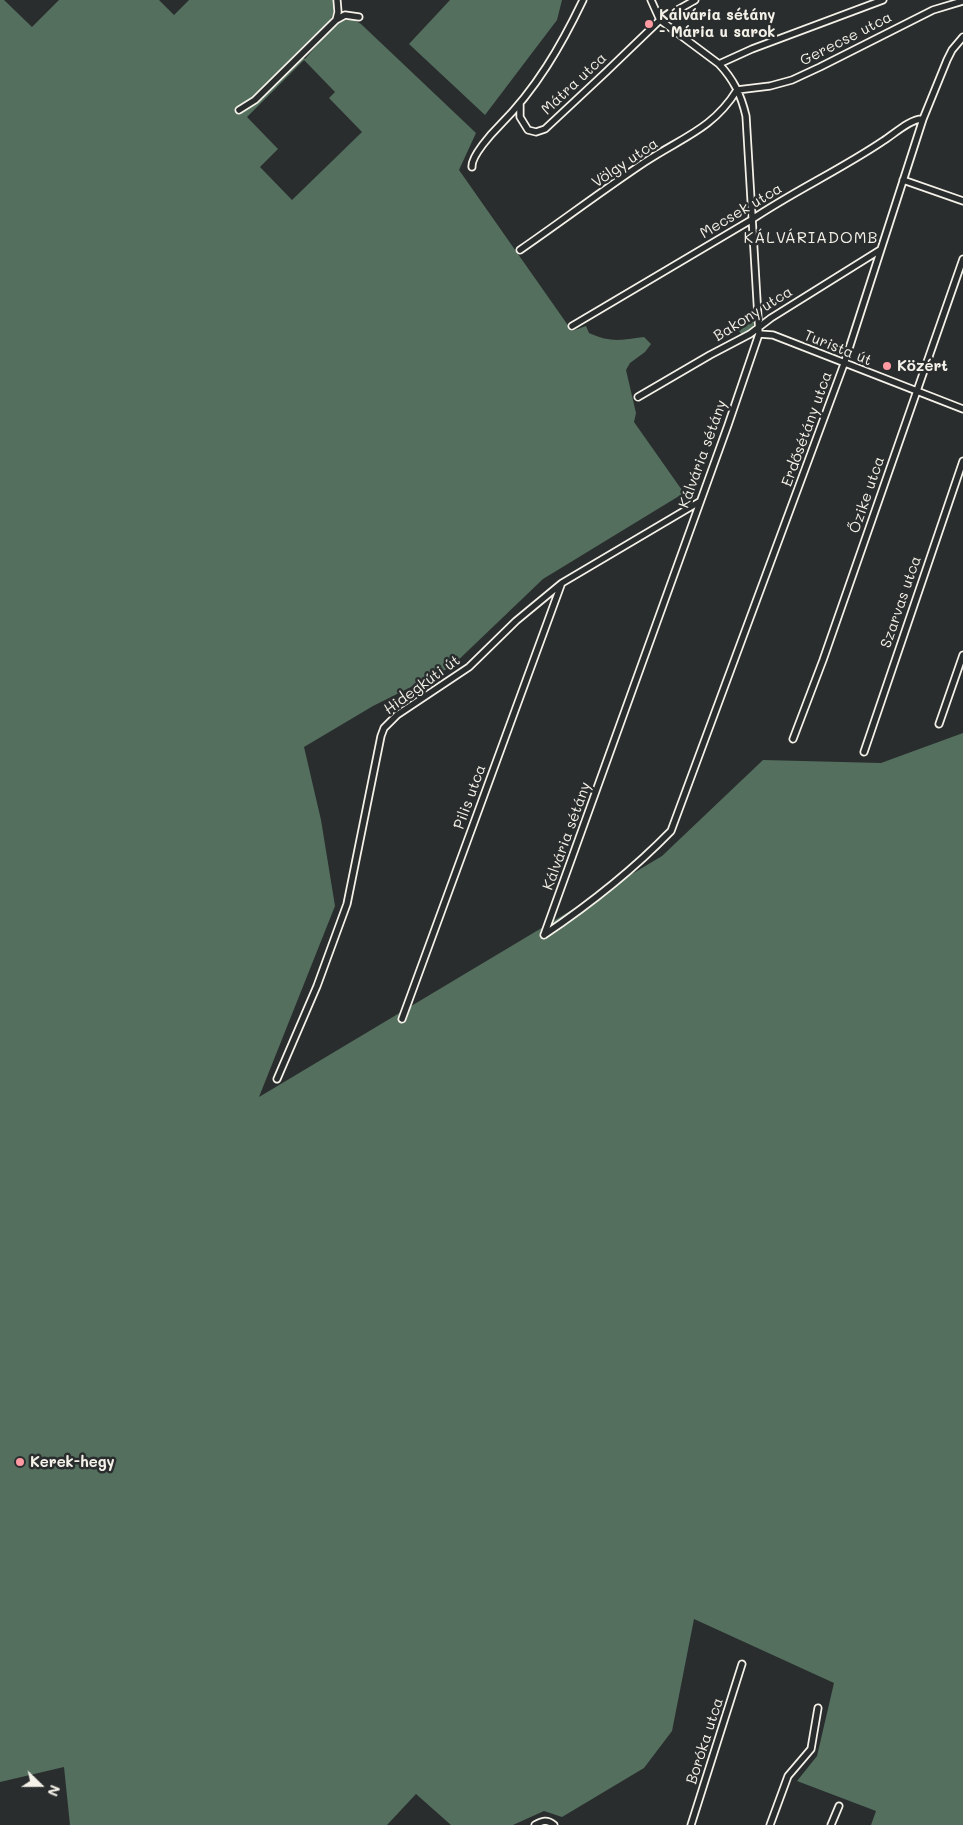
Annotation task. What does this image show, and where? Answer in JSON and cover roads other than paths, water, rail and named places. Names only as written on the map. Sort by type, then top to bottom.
[{"type":"street","points":[[336,20],[338,12],[337,0]]},
{"type":"street","points":[[520,104],[550,64],[583,0]]},
{"type":"street","name":"Kálvária sétány","points":[[544,935],[759,334],[746,116],[734,81],[719,64],[660,20],[651,0]]},
{"type":"street","name":"Mátra utca","points":[[520,104],[520,117],[528,130],[536,132],[544,129],[660,20],[695,0]]},
{"type":"street","name":"Gerecse utca","points":[[719,64],[771,42],[883,0]]},
{"type":"street","name":"Gerecse utca","points":[[737,90],[770,86],[792,80],[828,64],[933,10],[963,1]]},
{"type":"street","points":[[239,110],[255,100],[336,20],[345,15],[360,17]]},
{"type":"street","name":"Erdősétány utca","points":[[544,935],[599,896],[651,852],[671,830],[844,364],[923,119],[947,60],[952,50],[963,37]]},
{"type":"street","name":"Völgy utca","points":[[520,250],[648,160],[705,126],[720,112],[737,90]]},
{"type":"street","name":"Mátra utca","points":[[472,167],[472,162],[476,155],[488,139],[520,104]]},
{"type":"street","name":"Mecsek utca","points":[[572,326],[751,220],[773,205],[871,149],[914,120],[923,119]]},
{"type":"street","points":[[903,180],[963,201]]},
{"type":"street","name":"Bakony utca","points":[[638,397],[750,334],[846,270],[880,250]]},
{"type":"street","name":"Őzike utca","points":[[793,739],[826,652],[963,259]]},
{"type":"street","name":"Turista út","points":[[759,334],[773,335],[963,409]]},
{"type":"street","name":"Szarvas utca","points":[[864,752],[963,461]]},
{"type":"street","name":"Hidegkúti út","points":[[277,1079],[317,986],[347,904],[384,728],[397,715],[469,667],[516,621],[562,583],[699,502]]},
{"type":"street","name":"Pilis utca","points":[[402,1019],[562,583]]},
{"type":"street","points":[[939,724],[963,655]]},
{"type":"street","name":"Boróka utca","points":[[692,1825],[742,1664]]},
{"type":"street","points":[[770,1825],[788,1776],[811,1749],[818,1708]]},
{"type":"street","points":[[831,1825],[839,1806]]},
{"type":"street","points":[[535,1825],[542,1821],[552,1823]]},
{"type":"place","name":"Kálvária sétány - Mária u sarok","points":[[649,24]]},
{"type":"place","name":"Közért","points":[[887,366]]},
{"type":"place","name":"Kerek-hegy","points":[[20,1462]]},
{"type":"district","name":"KÁLVÁRIADOMB","points":[[811,238]]}]
